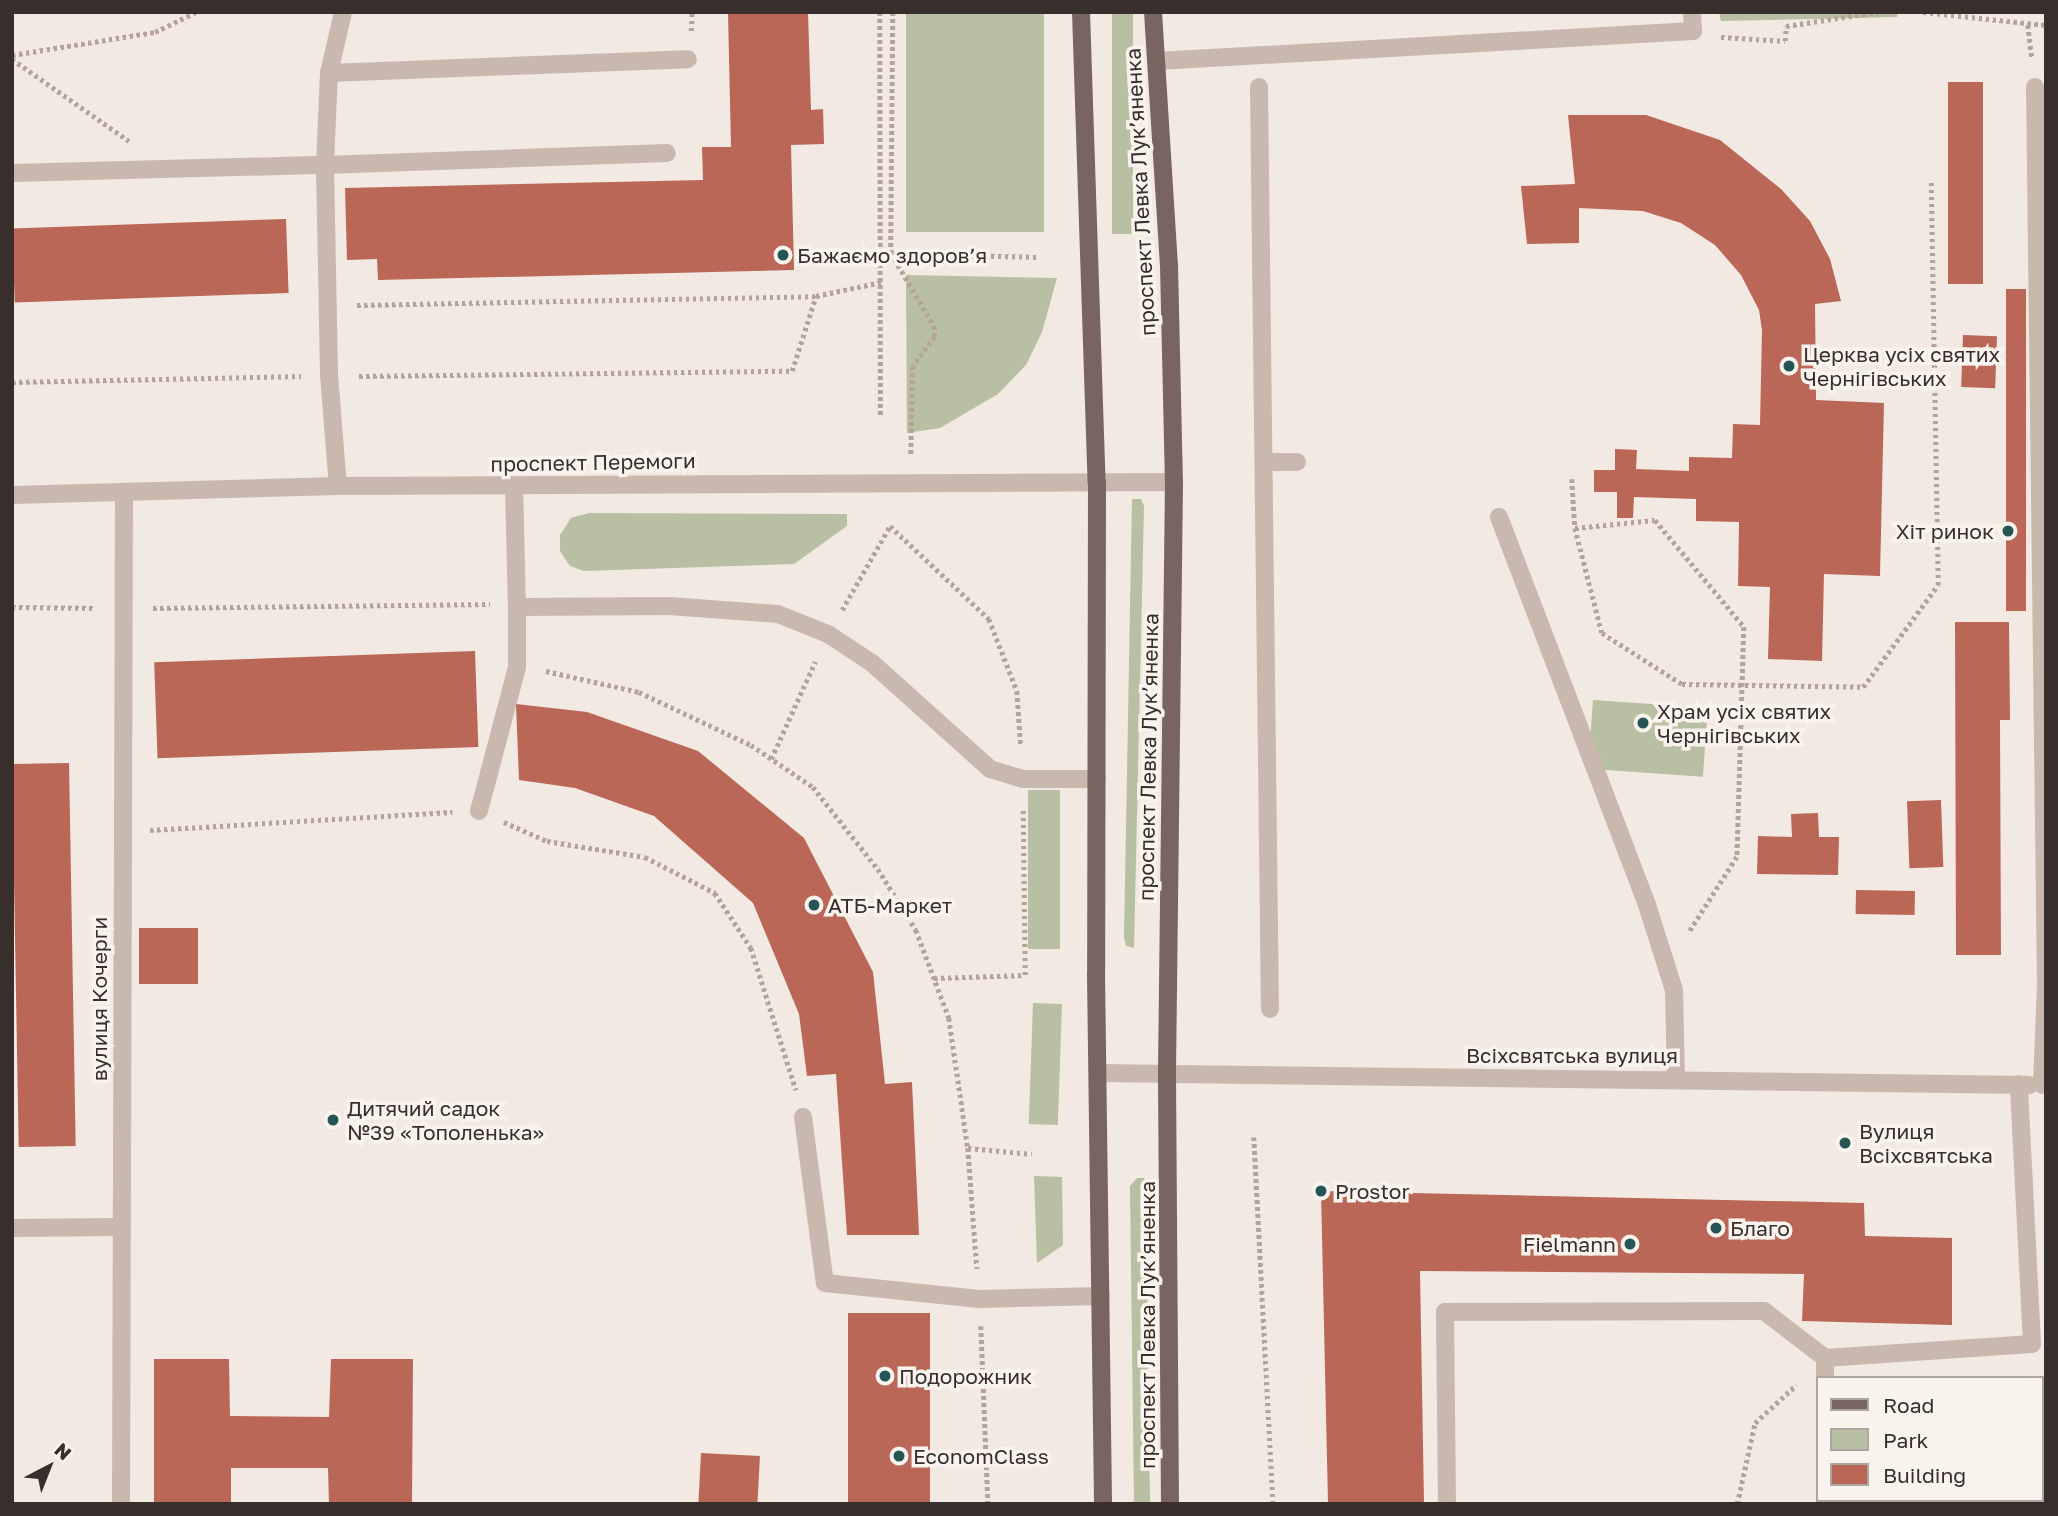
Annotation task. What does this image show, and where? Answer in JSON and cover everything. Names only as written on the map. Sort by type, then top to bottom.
[{"type":"main road","points":[[1081,12],[1097,483],[1098,1073],[1103,1504]]},
{"type":"main road","name":"проспект Левка Лукʼяненка","points":[[1153,12],[1169,265],[1174,482],[1167,1076],[1170,1504]]},
{"type":"street","points":[[338,486],[329,375],[325,165],[328,73],[343,12]]},
{"type":"street","points":[[1157,61],[1693,31],[1692,12]]},
{"type":"street","points":[[328,73],[688,60]]},
{"type":"street","points":[[1259,87],[1270,1009]]},
{"type":"street","points":[[2035,87],[2042,378],[2046,985],[2044,1085]]},
{"type":"street","points":[[12,173],[667,153]]},
{"type":"street","points":[[1264,462],[1297,462]]},
{"type":"street","name":"проспект Перемоги","points":[[12,495],[338,486],[1174,482]]},
{"type":"street","points":[[479,811],[517,667],[514,487]]},
{"type":"street","name":"вулиця Кочерги","points":[[121,1504],[124,494]]},
{"type":"street","points":[[1499,517],[1667,967],[1674,990],[1676,1077]]},
{"type":"street","points":[[517,607],[669,606],[778,614],[828,635],[872,663],[990,769],[1023,779],[1097,779]]},
{"type":"street","name":"Всіхсвятська вулиця","points":[[1098,1073],[1167,1076],[1676,1077],[2044,1085]]},
{"type":"street","points":[[1447,1504],[1445,1312],[1764,1311],[1825,1358],[2032,1344],[2019,1084]]},
{"type":"street","points":[[803,1117],[825,1283],[979,1299],[1101,1297]]},
{"type":"street","points":[[12,1228],[121,1227]]},
{"type":"street","points":[[1825,1358],[1825,1376]]},
{"type":"path","points":[[12,57],[155,32],[196,12]]},
{"type":"path","points":[[880,12],[881,417]]},
{"type":"path","points":[[893,12],[891,253],[934,326],[934,337],[925,355],[913,366],[911,482]]},
{"type":"path","points":[[1723,38],[1785,41],[1786,26],[1878,12]]},
{"type":"path","points":[[1923,12],[2046,25]]},
{"type":"path","points":[[12,57],[169,169]]},
{"type":"path","points":[[1572,479],[1575,528],[1602,632],[1682,684],[1742,688],[1863,687],[1938,585],[1931,179]]},
{"type":"path","points":[[879,253],[1038,257]]},
{"type":"path","points":[[328,305],[816,296],[882,282]]},
{"type":"path","points":[[359,376],[792,371],[816,296]]},
{"type":"path","points":[[12,382],[329,375]]},
{"type":"path","points":[[1575,528],[1655,520],[1744,627],[1737,857],[1667,967]]},
{"type":"path","points":[[12,607],[493,604],[498,616]]},
{"type":"path","points":[[517,667],[639,692],[751,746],[813,787],[878,869],[916,930],[950,1018],[968,1149],[979,1299],[988,1504]]},
{"type":"path","points":[[122,831],[479,811],[547,841],[645,857],[715,893],[751,948],[803,1117]]},
{"type":"path","points":[[934,978],[1025,975]]},
{"type":"path","points":[[1254,1137],[1273,1504]]},
{"type":"path","points":[[968,1149],[1032,1154]]},
{"type":"path","points":[[1737,1504],[1755,1423],[1825,1358]]},
{"type":"green space","points":[[906,12],[1044,12],[1044,232],[906,232]]},
{"type":"green space","points":[[1112,12],[1133,12],[1133,234],[1112,234]]},
{"type":"green space","points":[[1719,12],[1898,12],[1897,17],[1721,21]]},
{"type":"green space","points":[[906,275],[1057,278],[1042,332],[1026,365],[998,394],[940,428],[907,433]]},
{"type":"green space","points":[[1132,499],[1141,499],[1144,506],[1134,948],[1126,946],[1124,937]]},
{"type":"green space","points":[[589,513],[847,514],[847,526],[794,564],[584,571],[570,566],[560,551],[560,535],[571,518]]},
{"type":"green space","points":[[1593,700],[1708,708],[1703,777],[1588,769]]},
{"type":"green space","points":[[1028,790],[1060,790],[1060,949],[1028,949]]},
{"type":"green space","points":[[1033,1003],[1062,1004],[1058,1125],[1029,1124]]},
{"type":"green space","points":[[1034,1176],[1062,1177],[1063,1245],[1037,1263]]},
{"type":"green space","points":[[1137,1178],[1144,1178],[1146,1188],[1150,1504],[1134,1504],[1130,1186]]},
{"type":"building","points":[[728,12],[808,12],[811,110],[823,109],[824,144],[791,145],[794,270],[378,280],[377,259],[347,260],[345,188],[703,180],[702,147],[731,147]]},
{"type":"building","points":[[1948,82],[1983,82],[1983,284],[1948,284]]},
{"type":"building","name":"Церква усіх святих Чернігівських","points":[[1568,115],[1646,115],[1720,140],[1781,189],[1810,221],[1830,259],[1841,301],[1815,304],[1816,400],[1884,403],[1880,576],[1824,574],[1822,661],[1768,659],[1770,587],[1738,586],[1739,522],[1696,521],[1696,499],[1634,497],[1633,518],[1617,518],[1617,492],[1594,492],[1594,470],[1615,470],[1615,449],[1637,450],[1636,469],[1689,471],[1689,457],[1732,458],[1733,424],[1760,425],[1762,330],[1759,310],[1741,275],[1715,245],[1681,223],[1643,211],[1579,208],[1579,243],[1527,244],[1521,186],[1575,184]]},
{"type":"building","points":[[286,219],[289,293],[15,303],[12,229]]},
{"type":"building","points":[[2006,289],[2026,289],[2026,611],[2006,611]]},
{"type":"building","points":[[1963,335],[1997,336],[1995,388],[1961,387]]},
{"type":"building","points":[[1955,622],[2009,622],[2010,720],[2000,720],[2001,955],[1956,955]]},
{"type":"building","points":[[475,651],[478,747],[158,758],[154,662]]},
{"type":"building","points":[[516,704],[587,712],[698,751],[804,838],[873,972],[885,1084],[912,1082],[919,1235],[847,1235],[836,1074],[807,1076],[799,1014],[753,903],[654,816],[575,788],[519,780]]},
{"type":"building","points":[[69,763],[76,1146],[19,1147],[12,764]]},
{"type":"building","points":[[1941,800],[1943,867],[1909,868],[1907,801]]},
{"type":"building","points":[[1818,813],[1819,837],[1839,837],[1838,875],[1757,874],[1758,836],[1792,837],[1791,814]]},
{"type":"building","points":[[1856,890],[1915,891],[1915,915],[1856,914]]},
{"type":"building","points":[[139,928],[198,928],[198,984],[139,984]]},
{"type":"building","points":[[1321,1191],[1864,1203],[1865,1236],[1952,1238],[1952,1325],[1802,1321],[1804,1274],[1420,1271],[1424,1504],[1328,1504]]},
{"type":"building","points":[[848,1313],[930,1313],[930,1504],[848,1504]]},
{"type":"building","points":[[154,1359],[229,1359],[230,1416],[329,1417],[331,1359],[413,1359],[412,1504],[329,1504],[328,1468],[231,1468],[231,1504],[154,1504]]},
{"type":"building","points":[[701,1453],[760,1456],[757,1504],[698,1504]]},
{"type":"building","points":[[1909,1502],[1978,1502],[1978,1504]]},
{"type":"place","name":"Бажаємо здоровʼя","points":[[783,255]]},
{"type":"place","name":"Церква усіх святих Чернігівських","points":[[1789,366]]},
{"type":"place","name":"Хіт ринок","points":[[2008,531]]},
{"type":"place","name":"Храм усіх святих Чернігівських","points":[[1643,723]]},
{"type":"place","name":"АТБ-Маркет","points":[[814,905]]},
{"type":"place","name":"Дитячий садок №39 «Тополенька»","points":[[333,1120]]},
{"type":"place","name":"Вулиця Всіхсвятська","points":[[1845,1143]]},
{"type":"place","name":"Prostor","points":[[1321,1191]]},
{"type":"place","name":"Благо","points":[[1716,1228]]},
{"type":"place","name":"Fielmann","points":[[1630,1244]]},
{"type":"place","name":"Подорожник","points":[[885,1376]]},
{"type":"place","name":"EconomClass","points":[[899,1456]]}]
